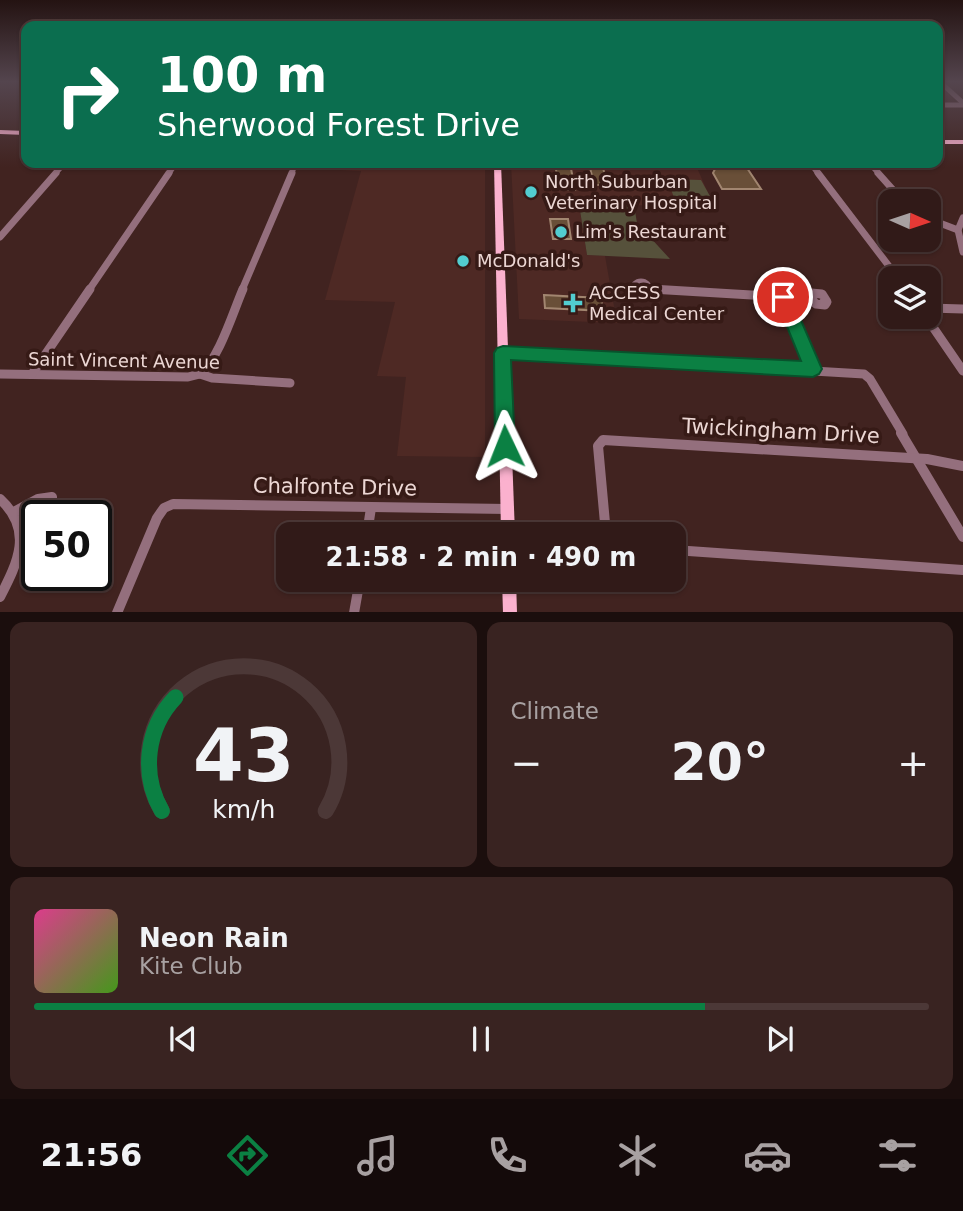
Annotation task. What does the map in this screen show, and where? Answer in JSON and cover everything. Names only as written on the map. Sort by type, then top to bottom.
[{"type":"main road","points":[[0,132],[21,132]]},
{"type":"main road","points":[[943,142],[963,142]]},
{"type":"main road","points":[[497,168],[508,522]]},
{"type":"main road","points":[[509,592],[510,612]]},
{"type":"street","points":[[0,237],[61,168]]},
{"type":"street","points":[[32,374],[173,168]]},
{"type":"street","points":[[200,374],[208,368],[214,356],[294,168]]},
{"type":"street","points":[[814,168],[890,266]]},
{"type":"street","points":[[873,168],[892,189]]},
{"type":"street","points":[[963,218],[958,230],[963,252]]},
{"type":"street","points":[[942,224],[958,230]]},
{"type":"street","points":[[651,290],[809,298]]},
{"type":"street","points":[[783,297],[813,369]]},
{"type":"street","points":[[941,308],[963,309]]},
{"type":"street","points":[[934,329],[963,371]]},
{"type":"street","points":[[503,353],[813,369],[867,375],[963,537]]},
{"type":"street","name":"Saint Vincent Avenue","points":[[0,374],[188,377],[200,374],[212,378],[290,383]]},
{"type":"street","name":"Twickingham Drive","points":[[605,522],[598,444],[606,440],[917,459],[963,466]]},
{"type":"street","points":[[36,500],[52,497],[52,500]]},
{"type":"street","points":[[0,499],[15,514],[20,538],[19,558],[0,597]]},
{"type":"street","name":"Chalfonte Drive","points":[[117,612],[157,517],[164,508],[173,504],[507,509]]},
{"type":"street","points":[[369,522],[372,508]]},
{"type":"street","points":[[15,514],[21,510]]},
{"type":"street","points":[[686,551],[963,570]]},
{"type":"street","points":[[354,612],[358,592]]},
{"type":"shaded area","points":[[485,168],[485,457],[397,456],[406,377],[377,376],[395,302],[325,300],[361,171],[340,170]]},
{"type":"shaded area","points":[[511,168],[697,168],[714,207],[579,204],[587,255],[605,256],[617,323],[519,319]]},
{"type":"shaded area","points":[[670,179],[701,180],[711,198],[700,201],[697,206],[672,207]]},
{"type":"shaded area","points":[[579,204],[634,205],[637,223],[670,259],[587,255]]},
{"type":"building","points":[[556,168],[571,168],[575,190],[559,189]]},
{"type":"building","points":[[590,168],[603,168],[607,185],[594,185]]},
{"type":"building","points":[[716,168],[747,168],[761,189],[722,189],[713,173]]},
{"type":"building","points":[[550,219],[568,219],[571,239],[553,239]]},
{"type":"building","name":"ACCESS Medical Center","points":[[544,295],[601,298],[603,311],[545,308]]},
{"type":"place","name":"North Suburban Veterinary Hospital","points":[[531,192]]},
{"type":"place","name":"Lim's Restaurant","points":[[561,232]]},
{"type":"place","name":"McDonald's","points":[[463,261]]},
{"type":"place","name":"ACCESS Medical Center","points":[[573,303]]},
{"type":"route","points":[[505,446],[503,353],[813,369],[783,297]]}]
